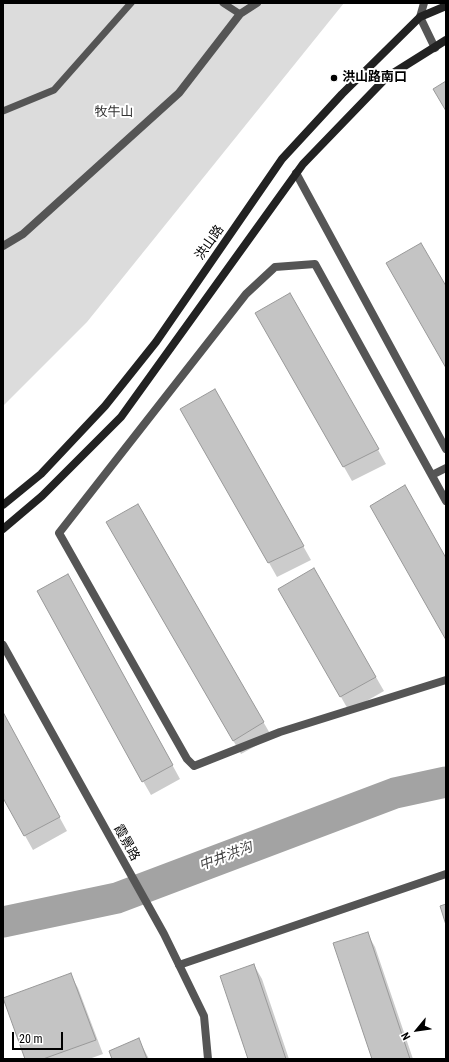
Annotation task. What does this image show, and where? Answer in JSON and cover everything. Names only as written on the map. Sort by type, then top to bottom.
[{"type":"main road","name":"洪山路","points":[[3,505],[41,474],[105,406],[156,342],[282,159],[342,94],[420,17],[446,6]]},
{"type":"main road","points":[[3,529],[42,496],[121,417],[303,164],[388,77],[446,40]]},
{"type":"street","points":[[3,246],[23,234],[179,93],[240,14],[257,3]]},
{"type":"street","points":[[424,3],[420,17],[435,48]]},
{"type":"street","points":[[296,173],[446,449]]},
{"type":"street","points":[[446,501],[315,264],[275,266],[246,294],[60,533],[187,760],[194,766],[280,732],[446,680]]},
{"type":"street","points":[[432,475],[446,468]]},
{"type":"street","name":"霞景路","points":[[3,646],[117,853],[164,934],[204,1016],[208,1059]]},
{"type":"street","points":[[179,965],[446,874]]},
{"type":"lane","points":[[3,111],[54,90],[131,3]]},
{"type":"lane","points":[[223,3],[240,14]]},
{"type":"green space","name":"牧牛山","points":[[3,3],[344,3],[87,322],[3,406]]},
{"type":"building","points":[[446,81],[446,111],[433,89]]},
{"type":"building","points":[[421,243],[446,286],[446,368],[386,263]]},
{"type":"building","points":[[290,293],[379,449],[343,467],[255,313]]},
{"type":"building","points":[[215,389],[304,546],[268,563],[180,409]]},
{"type":"building","points":[[405,485],[446,558],[446,640],[370,506]]},
{"type":"building","points":[[138,504],[264,722],[233,741],[106,522]]},
{"type":"building","points":[[314,568],[376,677],[340,697],[278,589]]},
{"type":"building","points":[[68,574],[173,765],[142,782],[37,591]]},
{"type":"building","points":[[3,712],[60,817],[24,836],[3,798]]},
{"type":"building","points":[[446,904],[446,925],[440,906]]},
{"type":"building","points":[[368,932],[410,1059],[372,1059],[333,943]]},
{"type":"building","points":[[254,964],[286,1059],[248,1059],[220,976]]},
{"type":"building","points":[[71,973],[96,1040],[43,1059],[25,1059],[3,998]]},
{"type":"building","points":[[139,1038],[147,1059],[112,1059],[109,1051]]},
{"type":"waterway","name":"中井洪沟","points":[[3,922],[117,898],[395,793],[446,782]]},
{"type":"place","name":"洪山路南口","points":[[334,78]]}]
